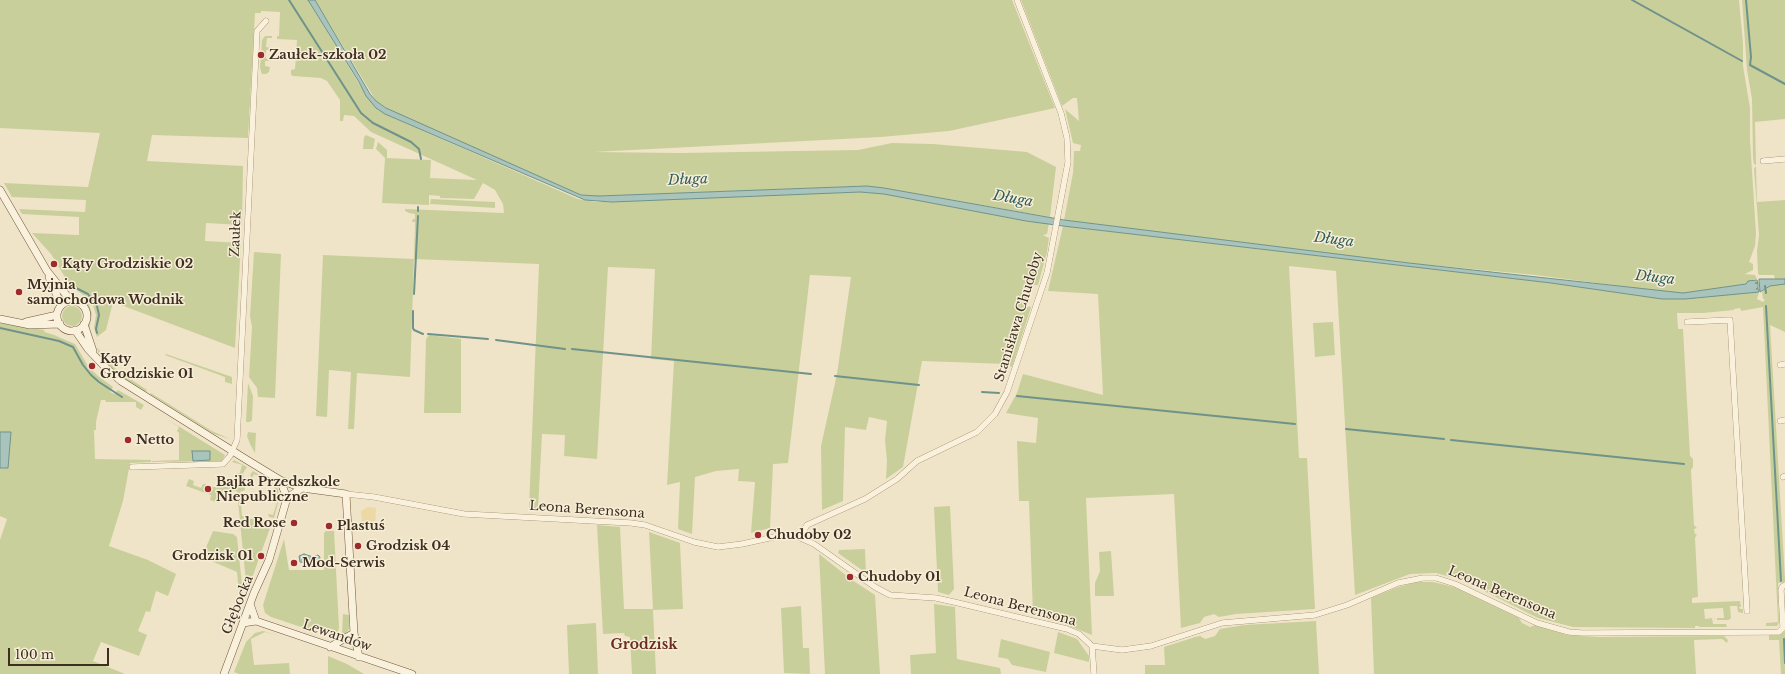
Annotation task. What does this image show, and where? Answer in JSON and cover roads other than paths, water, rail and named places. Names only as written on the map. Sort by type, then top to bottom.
[{"type":"street","name":"Stanisława Chudoby","points":[[800,537],[807,525],[864,499],[897,479],[917,462],[977,432],[995,414],[1003,401],[1014,374],[1046,273],[1054,239],[1068,162],[1065,127],[1060,109],[1017,0]]},
{"type":"street","name":"Zaułek","points":[[232,451],[237,436],[257,31],[266,21]]},
{"type":"street","points":[[1763,161],[1785,159]]},
{"type":"street","points":[[0,190],[47,271],[61,305],[57,315],[60,324],[66,329],[75,330],[84,324],[87,318],[85,308],[80,303],[71,301],[61,305]]},
{"type":"street","points":[[47,271],[71,301]]},
{"type":"street","points":[[20,322],[57,315]]},
{"type":"street","points":[[0,319],[34,325],[60,324]]},
{"type":"street","points":[[1687,322],[1730,320],[1747,611]]},
{"type":"street","name":"Leona Berensona","points":[[84,324],[95,355]]},
{"type":"street","name":"Leona Berensona","points":[[75,330],[82,342],[107,369],[121,381],[280,480],[302,488],[374,497],[464,514],[631,523],[645,525],[694,542],[718,547],[742,544],[783,535],[800,537],[814,544],[875,587],[890,595],[936,598],[1067,629],[1079,634],[1092,646],[1129,650],[1151,646],[1222,623],[1311,616],[1347,605],[1398,583],[1423,578],[1436,578],[1455,584],[1537,623],[1582,634],[1779,632],[1783,628],[1781,590],[1785,585]]},
{"type":"street","points":[[132,466],[220,465],[226,463],[232,451]]},
{"type":"street","points":[[280,480],[287,498],[302,488]]},
{"type":"street","points":[[346,494],[354,633],[359,657]]},
{"type":"street","name":"Głębocka","points":[[224,674],[250,604],[269,560],[287,498]]},
{"type":"street","points":[[250,604],[256,621]]},
{"type":"street","name":"Lewandów","points":[[243,623],[256,621],[412,674]]},
{"type":"street","points":[[330,647],[354,633]]},
{"type":"street","points":[[1092,646],[1094,674]]},
{"type":"water","points":[[308,0],[315,0],[370,94],[376,101],[386,108],[581,195],[599,196],[867,186],[1064,220],[1409,263],[1683,293],[1746,284],[1748,281],[1757,280],[1758,288],[1756,289],[1759,289],[1759,292],[1685,299],[1662,299],[1551,283],[1063,226],[1026,221],[884,194],[860,192],[612,202],[585,200],[385,114],[376,108],[366,96],[359,82]]},
{"type":"water","points":[[1759,279],[1785,279],[1785,284],[1770,286],[1760,292]]},
{"type":"water","points":[[0,432],[11,432],[8,468],[0,468]]},
{"type":"water","points":[[192,451],[210,451],[210,460],[193,461]]},
{"type":"water","points":[[304,554],[313,557],[318,555],[320,557],[319,565],[308,565],[307,563],[300,562],[299,556]]},
{"type":"waterway","points":[[289,0],[361,113],[373,123],[411,142],[419,149],[421,159]]},
{"type":"waterway","points":[[1632,0],[1742,61]]},
{"type":"waterway","points":[[1746,0],[1751,57],[1750,65]]},
{"type":"waterway","points":[[1750,65],[1785,84]]},
{"type":"waterway","points":[[414,294],[418,216]]},
{"type":"waterway","points":[[70,282],[76,288],[88,294],[97,306],[99,315],[96,329],[97,333]]},
{"type":"waterway","points":[[1765,286],[1766,293]]},
{"type":"waterway","points":[[1766,306],[1781,581]]},
{"type":"waterway","points":[[413,311],[413,328],[414,330],[423,334]]},
{"type":"waterway","points":[[0,328],[59,341],[73,347],[83,365],[91,375],[122,397]]},
{"type":"waterway","points":[[428,334],[488,339]]},
{"type":"waterway","points":[[496,340],[565,349]]},
{"type":"waterway","points":[[572,349],[811,374]]},
{"type":"waterway","points":[[835,376],[919,385]]},
{"type":"waterway","points":[[982,392],[999,393]]},
{"type":"waterway","points":[[1017,396],[1295,424]]},
{"type":"waterway","points":[[1346,429],[1444,439]]},
{"type":"waterway","points":[[1451,440],[1684,464]]},
{"type":"waterway","points":[[1784,639],[1785,663]]},
{"type":"place","name":"Zaułek-szkoła 02","points":[[261,55]]},
{"type":"place","name":"Kąty Grodziskie 02","points":[[54,264]]},
{"type":"place","name":"Myjnia samochodowa Wodnik","points":[[19,292]]},
{"type":"place","name":"Kąty Grodziskie 01","points":[[92,366]]},
{"type":"place","name":"Netto","points":[[128,440]]},
{"type":"place","name":"Bajka Przedszkole Niepubliczne","points":[[208,489]]},
{"type":"place","name":"Red Rose","points":[[294,523]]},
{"type":"place","name":"Plastuś","points":[[329,526]]},
{"type":"place","name":"Chudoby 02","points":[[758,535]]},
{"type":"place","name":"Grodzisk 04","points":[[358,546]]},
{"type":"place","name":"Grodzisk 01","points":[[261,556]]},
{"type":"place","name":"Mod-Serwis","points":[[294,563]]},
{"type":"place","name":"Chudoby 01","points":[[850,577]]},
{"type":"district","name":"Grodzisk","points":[[644,645]]},
{"type":"water label","name":"Długa","points":[[688,180]]},
{"type":"water label","name":"Długa","points":[[1013,199]]},
{"type":"water label","name":"Długa","points":[[1334,240]]},
{"type":"water label","name":"Długa","points":[[1655,278]]}]
